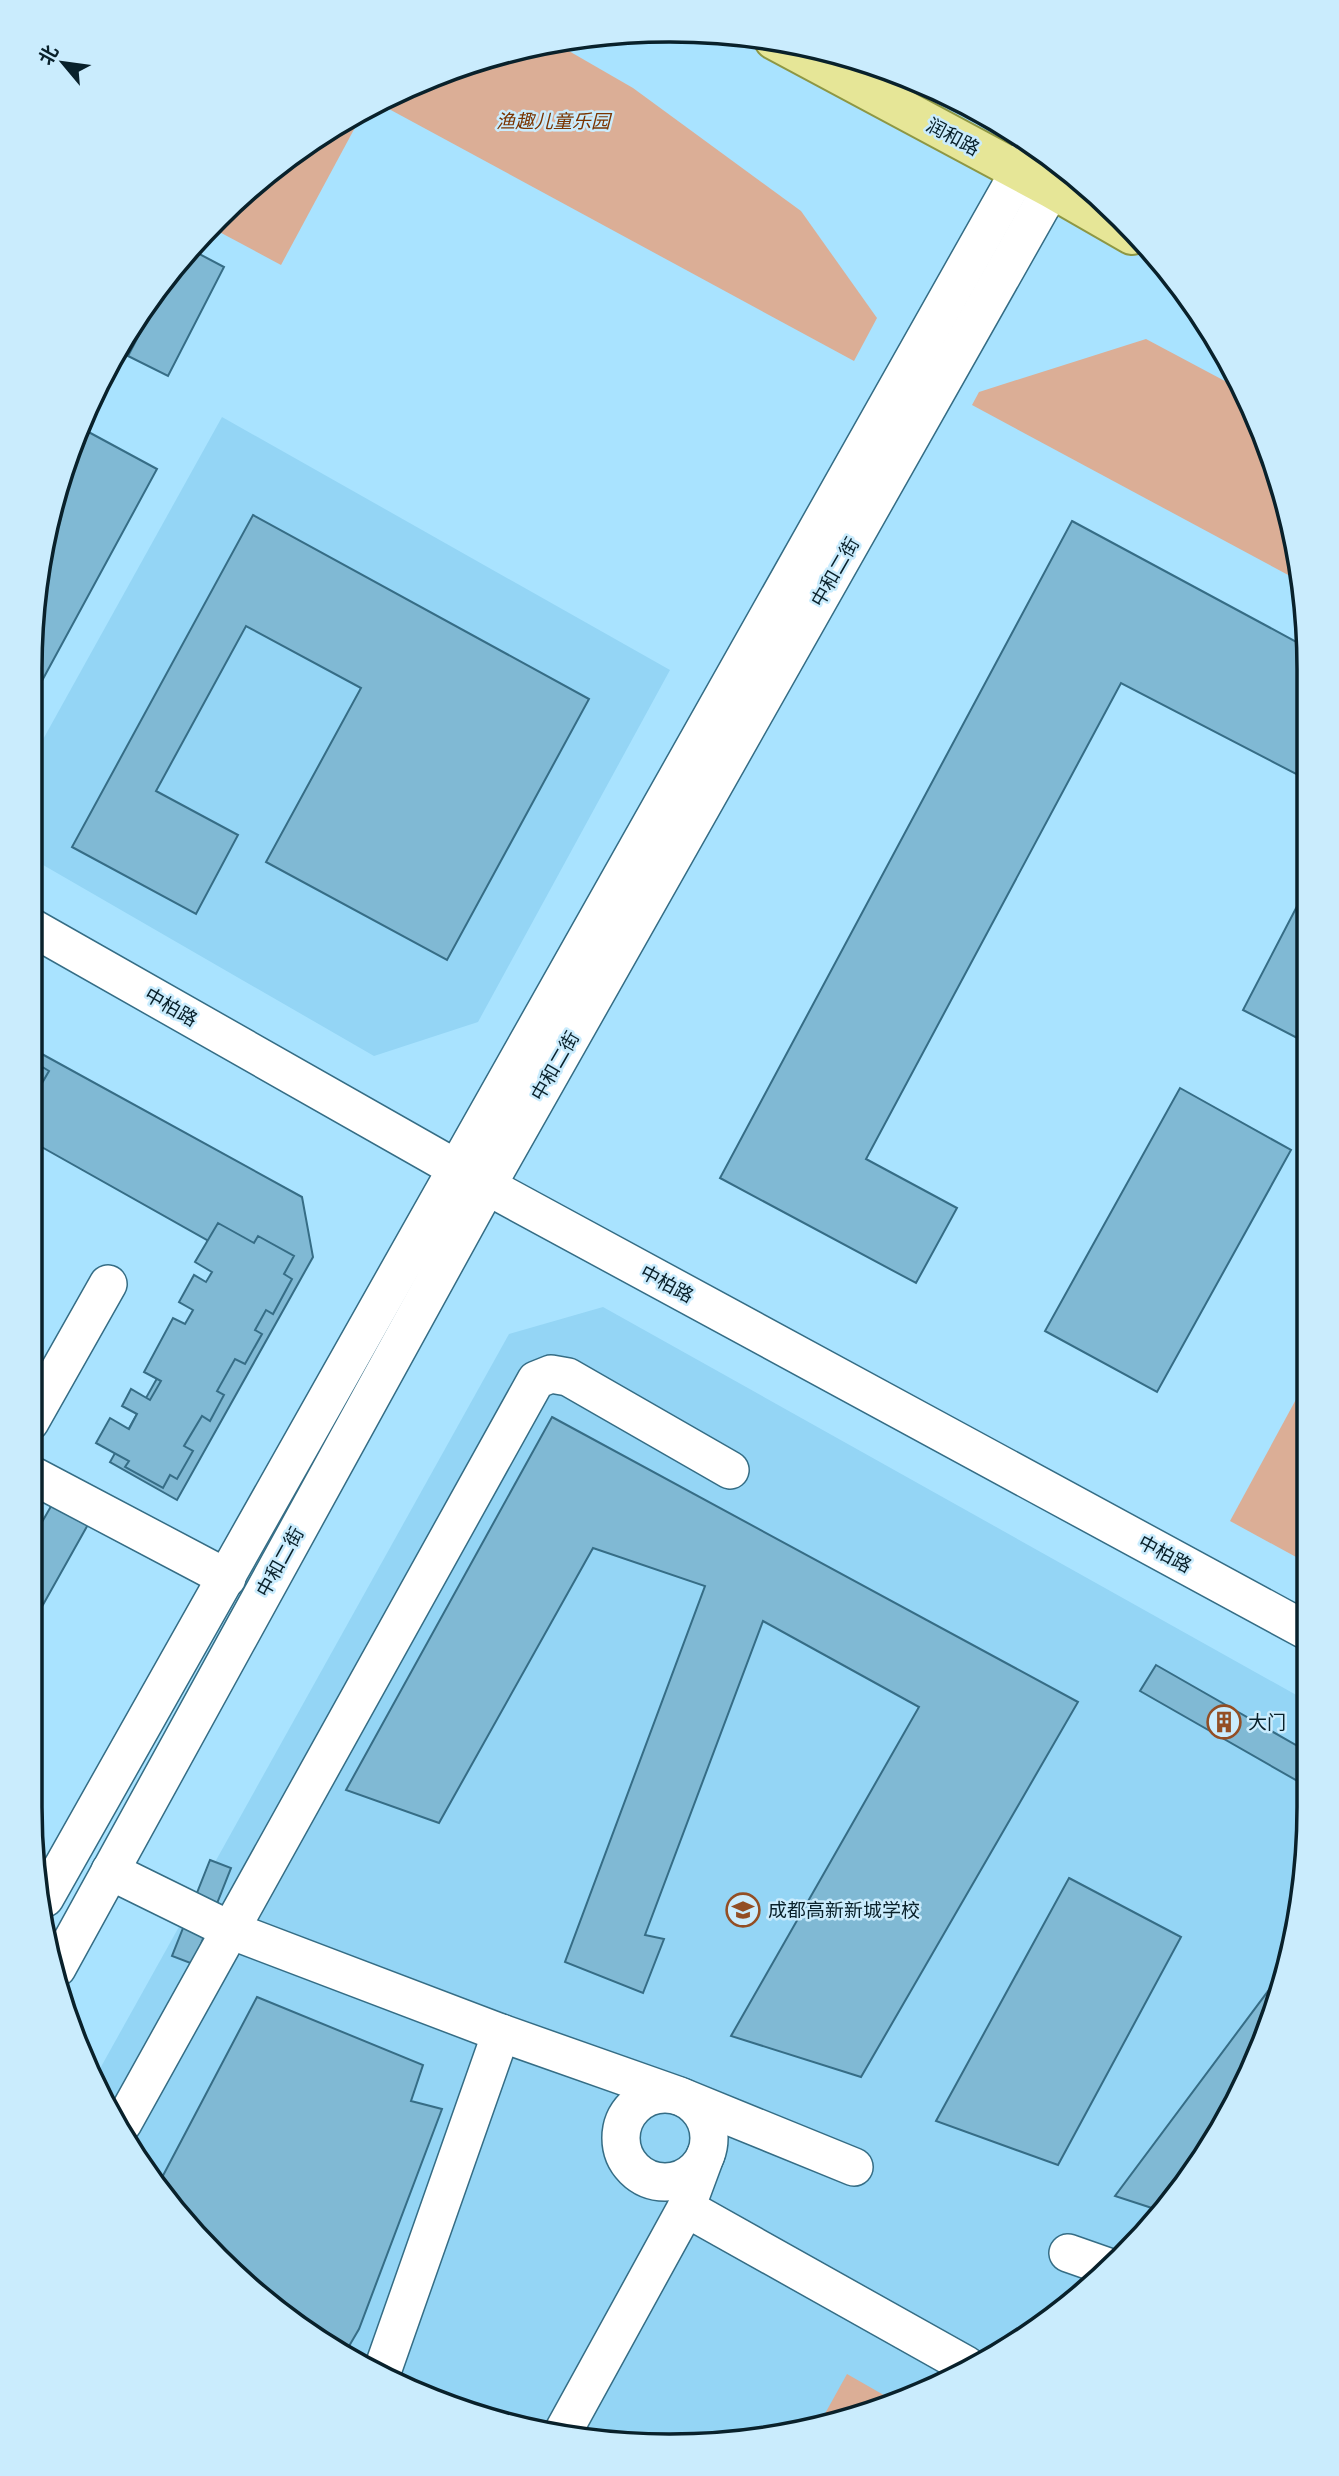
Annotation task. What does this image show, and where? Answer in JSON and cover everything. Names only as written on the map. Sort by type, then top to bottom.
[{"type":"main road","name":"润和路","points":[[813,59],[1042,169],[1088,203]]},
{"type":"street","name":"中和二街","points":[[61,1961],[472,1178],[1042,169]]},
{"type":"street","name":"中柏路","points":[[42,933],[472,1178],[1297,1626]]},
{"type":"street","name":"中和二街","points":[[48,1893],[227,1578],[472,1178]]},
{"type":"street","points":[[42,1401],[108,1284]]},
{"type":"street","points":[[125,2119],[536,1380],[551,1374],[568,1377],[730,1470]]},
{"type":"street","points":[[42,1480],[227,1578]]},
{"type":"street","points":[[110,1871],[230,1930],[501,2033],[677,2095],[855,2167]]},
{"type":"street","points":[[385,2365],[501,2033]]},
{"type":"street","points":[[567,2425],[686,2207],[706,2154],[709,2141],[708,2127],[702,2113],[691,2102],[677,2095],[662,2094],[648,2098],[635,2106],[626,2119],[621,2134],[622,2149],[628,2162],[649,2180],[662,2183],[689,2176],[706,2154]]},
{"type":"street","points":[[686,2207],[960,2362]]},
{"type":"street","points":[[1068,2253],[1098,2264]]},
{"type":"shaded area","points":[[222,417],[670,670],[478,1022],[374,1056],[42,864],[42,741]]},
{"type":"shaded area","name":"成都高新新城学校","points":[[603,1307],[1297,1695],[1296,1848],[1285,1929],[1264,2008],[1249,2047],[1213,2120],[1191,2155],[1141,2220],[1083,2278],[1018,2328],[983,2350],[910,2386],[871,2401],[832,2413],[751,2429],[711,2433],[628,2433],[588,2429],[507,2413],[429,2386],[356,2350],[321,2328],[256,2278],[226,2250],[198,2220],[148,2155],[126,2120],[100,2069],[509,1334]]},
{"type":"green space","name":"渔趣儿童乐园","points":[[568,50],[633,88],[801,211],[877,318],[854,361],[389,109],[468,75],[507,63]]},
{"type":"green space","points":[[356,126],[281,265],[220,232],[288,172]]},
{"type":"green space","points":[[1146,339],[1227,382],[1264,468],[1276,507],[1290,576],[972,405],[979,392]]},
{"type":"green space","points":[[1297,1398],[1297,1558],[1230,1521]]},
{"type":"green space","points":[[847,2374],[885,2396],[871,2401],[824,2415]]},
{"type":"building","points":[[200,254],[224,267],[168,376],[128,356],[148,321]]},
{"type":"building","points":[[89,432],[157,469],[42,681],[43,628],[54,547],[63,507]]},
{"type":"building","points":[[253,515],[589,699],[447,960],[266,862],[361,688],[246,626],[156,791],[238,835],[196,914],[72,847]]},
{"type":"building","points":[[1072,521],[1296,642],[1297,774],[1121,683],[866,1159],[957,1208],[916,1283],[720,1178]]},
{"type":"building","points":[[1297,906],[1297,1038],[1243,1010]]},
{"type":"building","points":[[42,1054],[302,1197],[313,1257],[177,1500],[110,1462],[228,1252],[42,1147]]},
{"type":"building","points":[[42,1067],[49,1071],[42,1083]]},
{"type":"building","points":[[1180,1088],[1291,1150],[1157,1392],[1045,1331]]},
{"type":"building","points":[[218,1223],[254,1243],[258,1236],[294,1256],[284,1274],[292,1279],[273,1314],[266,1310],[255,1330],[262,1334],[245,1364],[235,1359],[217,1391],[224,1395],[210,1421],[202,1416],[184,1446],[193,1451],[177,1479],[170,1475],[163,1488],[125,1467],[129,1461],[96,1443],[110,1418],[129,1429],[137,1414],[122,1406],[131,1389],[150,1400],[161,1381],[144,1372],[173,1318],[185,1324],[193,1310],[179,1302],[194,1275],[206,1282],[212,1272],[195,1262]]},
{"type":"building","points":[[552,1417],[1078,1702],[861,2077],[731,2036],[919,1707],[763,1621],[645,1935],[664,1939],[643,1993],[565,1962],[705,1586],[593,1548],[439,1823],[346,1790]]},
{"type":"building","points":[[54,1501],[90,1521],[42,1607],[42,1522]]},
{"type":"building","name":"大门","points":[[1156,1665],[1297,1746],[1297,1781],[1140,1691]]},
{"type":"building","points":[[210,1860],[231,1868],[193,1964],[172,1956]]},
{"type":"building","points":[[1069,1878],[1181,1937],[1058,2165],[936,2121]]},
{"type":"building","points":[[1270,1988],[1249,2047],[1232,2084],[1213,2120],[1167,2188],[1151,2208],[1115,2196]]},
{"type":"building","points":[[257,1997],[423,2065],[411,2101],[442,2109],[359,2329],[349,2346],[321,2328],[256,2278],[198,2220],[163,2176]]},
{"type":"place","name":"大门","points":[[1224,1722]]},
{"type":"place","name":"成都高新新城学校","points":[[743,1910]]}]
